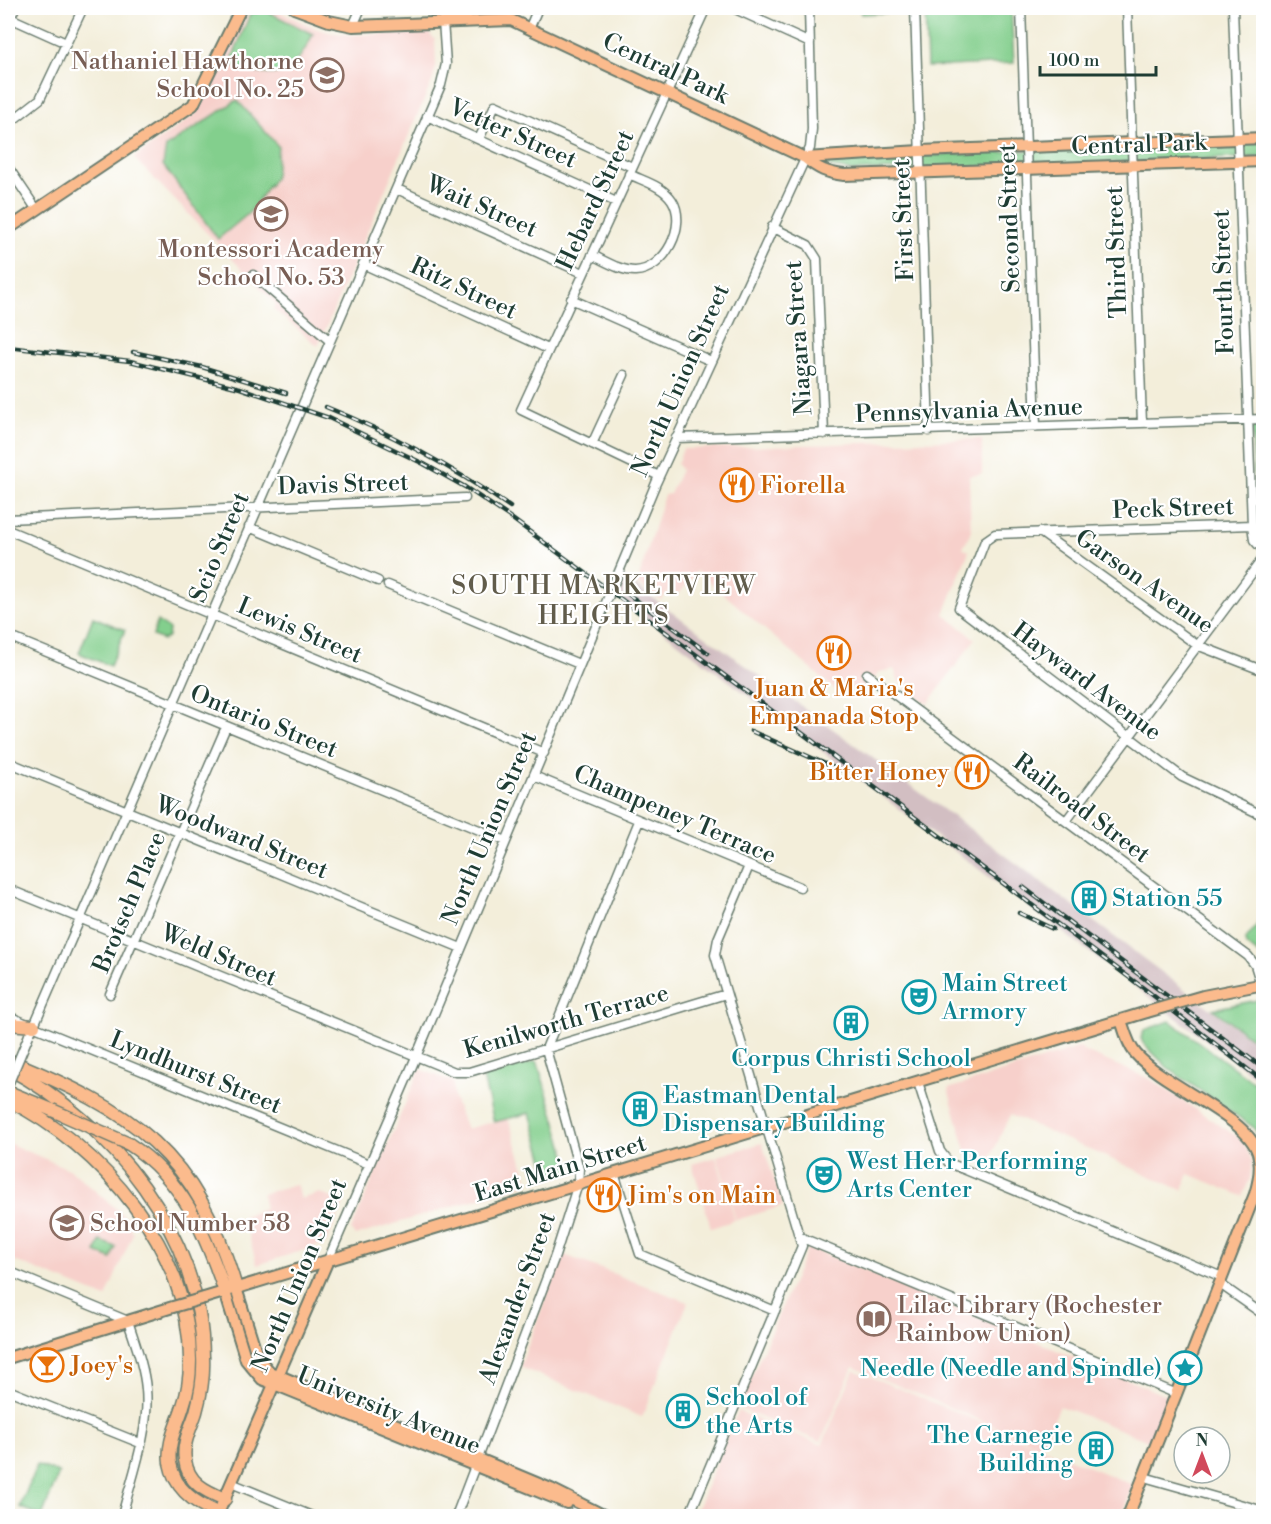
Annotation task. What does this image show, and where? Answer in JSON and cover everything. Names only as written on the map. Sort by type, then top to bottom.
[{"type":"highway","points":[[8,1024],[32,1031]]},
{"type":"highway","points":[[8,1060],[97,1100],[128,1119],[154,1141],[188,1181],[210,1217],[224,1245],[230,1290]]},
{"type":"highway","points":[[8,1068],[62,1101],[105,1139],[141,1184],[170,1232],[192,1287],[203,1348],[201,1387],[185,1444],[185,1462],[196,1484],[225,1499]]},
{"type":"highway","points":[[8,1092],[129,1144],[156,1165],[187,1203],[230,1290]]},
{"type":"highway","points":[[8,1100],[54,1127],[93,1158],[130,1200],[159,1248],[178,1295],[190,1347],[189,1383],[170,1442],[171,1465],[176,1480],[186,1494],[218,1515]]},
{"type":"main road","points":[[8,230],[193,105],[241,8]]},
{"type":"main road","name":"Central Park","points":[[294,8],[329,21],[353,26],[502,19],[530,27],[805,158],[821,171],[828,173],[1263,161]]},
{"type":"main road","name":"Central Park","points":[[805,158],[920,151],[1263,138]]},
{"type":"main road","name":"East Main Street","points":[[8,1358],[1147,1012],[1203,996],[1262,984]]},
{"type":"main road","points":[[1121,1020],[1135,1053],[1154,1071],[1244,1131],[1258,1153],[1260,1168],[1260,1193],[1221,1281],[1128,1516]]},
{"type":"main road","name":"North Union Street","points":[[218,1515],[328,1260]]},
{"type":"main road","name":"University Avenue","points":[[230,1290],[248,1364],[258,1376],[276,1381],[476,1463],[547,1498],[605,1516]]},
{"type":"street","points":[[15,8],[9,18],[66,43]]},
{"type":"street","points":[[8,124],[36,104],[83,8]]},
{"type":"street","points":[[353,26],[361,8]]},
{"type":"street","points":[[530,27],[538,8]]},
{"type":"street","name":"Hebard Street","points":[[592,444],[521,410],[570,299],[706,8]]},
{"type":"street","points":[[733,8],[810,43]]},
{"type":"street","points":[[805,158],[812,139],[809,8]]},
{"type":"street","name":"First Street","points":[[915,8],[929,430]]},
{"type":"street","name":"Second Street","points":[[1021,8],[1036,427]]},
{"type":"street","name":"Third Street","points":[[1127,8],[1142,423]]},
{"type":"street","name":"Fourth Street","points":[[1233,8],[1252,525],[1254,540],[1263,551]]},
{"type":"street","name":"Scio Street","points":[[8,1085],[444,76],[443,21]]},
{"type":"street","points":[[479,139],[495,105],[630,171],[668,195],[677,210],[675,231],[662,258],[647,269],[629,271],[591,255]]},
{"type":"street","name":"Vetter Street","points":[[427,116],[616,202]]},
{"type":"street","name":"North Union Street","points":[[328,1260],[416,1057],[659,476],[805,158]]},
{"type":"street","points":[[8,167],[37,210]]},
{"type":"street","name":"Wait Street","points":[[397,189],[583,273]]},
{"type":"street","name":"Niagara Street","points":[[772,227],[808,245],[817,259],[824,434]]},
{"type":"street","name":"Ritz Street","points":[[363,264],[548,349]]},
{"type":"street","points":[[253,275],[330,341]]},
{"type":"street","points":[[570,299],[711,361]]},
{"type":"street","points":[[624,375],[592,444],[659,476]]},
{"type":"street","name":"Pennsylvania Avenue","points":[[676,438],[1263,419]]},
{"type":"street","name":"Davis Street","points":[[8,519],[465,498]]},
{"type":"street","name":"Peck Street","points":[[989,537],[999,533],[1252,525]]},
{"type":"street","points":[[249,527],[378,581]]},
{"type":"street","name":"Lewis Street","points":[[8,530],[544,753]]},
{"type":"street","name":"Garson Avenue","points":[[1040,532],[1197,645],[1263,671]]},
{"type":"street","name":"Hayward Avenue","points":[[989,537],[960,602],[960,611],[1187,780],[1263,816]]},
{"type":"street","points":[[1066,821],[1263,557]]},
{"type":"street","points":[[388,585],[579,664]]},
{"type":"street","name":"Ontario Street","points":[[8,636],[506,841]]},
{"type":"street","name":"Railroad Street","points":[[867,674],[1248,956],[1255,965],[1262,984]]},
{"type":"street","name":"Brotsch Place","points":[[110,994],[226,727]]},
{"type":"street","name":"Woodward Street","points":[[8,762],[461,948]]},
{"type":"street","name":"Champeney Terrace","points":[[534,776],[800,887]]},
{"type":"street","points":[[546,1049],[639,821]]},
{"type":"street","points":[[689,1516],[802,1246],[716,960],[716,945],[749,866]]},
{"type":"street","name":"Weld Street","points":[[8,889],[416,1057]]},
{"type":"street","name":"Kenilworth Terrace","points":[[416,1057],[448,1070],[468,1072],[726,994]]},
{"type":"street","name":"Lyndhurst Street","points":[[8,1016],[32,1031],[369,1164]]},
{"type":"street","name":"Alexander Street","points":[[456,1516],[555,1256],[578,1184],[579,1169],[546,1049]]},
{"type":"street","points":[[918,1082],[943,1156],[956,1166],[1221,1281],[1263,1316]]},
{"type":"street","points":[[614,1173],[640,1254],[775,1311]]},
{"type":"street","points":[[800,1237],[1177,1394]]},
{"type":"street","points":[[8,1271],[128,1322],[146,1390],[146,1416],[122,1516]]},
{"type":"street","points":[[8,1390],[140,1443]]},
{"type":"street","points":[[1144,1477],[1263,1511]]},
{"type":"street","points":[[231,1484],[312,1516]]},
{"type":"street","points":[[1241,1516],[1245,1506]]},
{"type":"street","points":[[8,1514],[14,1516]]},
{"type":"shaded area","points":[[251,8],[271,8],[314,28],[332,33],[351,35],[429,33],[435,40],[436,66],[433,79],[318,346],[273,309],[276,304],[134,158],[196,114]]},
{"type":"shaded area","points":[[982,439],[982,474],[969,476],[971,531],[963,548],[969,551],[944,614],[975,639],[928,704],[899,682],[894,669],[879,672],[869,686],[838,692],[697,571],[678,595],[670,589],[661,600],[637,584],[664,495],[670,494],[681,470],[677,464],[683,449]]},
{"type":"shaded area","points":[[624,577],[973,831],[1263,1048],[1263,1083],[608,590]]},
{"type":"shaded area","points":[[1081,1047],[1083,1051],[1150,1079],[1243,1142],[1252,1161],[1250,1179],[1242,1196],[1189,1174],[1182,1190],[1010,1115],[987,1165],[968,1157],[948,1089]]},
{"type":"shaded area","points":[[420,1069],[453,1082],[454,1098],[466,1129],[508,1118],[529,1183],[355,1236],[351,1230]]},
{"type":"shaded area","name":"School Number 58","points":[[8,1143],[71,1170],[122,1214],[133,1233],[106,1298],[8,1258]]},
{"type":"shaded area","points":[[762,1143],[783,1206],[736,1220],[717,1156]]},
{"type":"shaded area","points":[[716,1157],[735,1220],[711,1228],[692,1164]]},
{"type":"shaded area","points":[[296,1184],[301,1199],[320,1193],[344,1203],[326,1243],[257,1265],[243,1216],[265,1209],[262,1194]]},
{"type":"shaded area","points":[[616,1187],[621,1203],[594,1210],[590,1194]]},
{"type":"shaded area","points":[[808,1247],[1169,1397],[1151,1442],[1060,1406],[1042,1446],[853,1367],[821,1442],[738,1408]]},
{"type":"shaded area","points":[[562,1254],[688,1302],[642,1417],[520,1367]]},
{"type":"shaded area","points":[[854,1370],[1133,1485],[1121,1516],[694,1516],[738,1411],[822,1445]]},
{"type":"green space","points":[[860,8],[904,8],[904,12],[861,14]]},
{"type":"green space","points":[[925,8],[1011,8],[1014,63],[927,67]]},
{"type":"green space","points":[[264,10],[313,34],[305,49],[289,68],[270,74],[230,64],[250,14]]},
{"type":"green space","points":[[237,100],[278,146],[275,177],[249,213],[218,239],[163,165],[166,147]]},
{"type":"green space","points":[[1264,142],[1263,157],[850,171],[828,166],[819,159]]},
{"type":"green space","points":[[1255,423],[1263,423],[1263,546],[1257,542],[1252,427]]},
{"type":"green space","points":[[93,617],[125,630],[110,666],[79,653]]},
{"type":"green space","points":[[157,621],[169,629],[168,637],[163,640],[153,636]]},
{"type":"green space","points":[[1263,917],[1263,957],[1246,945],[1246,939]]},
{"type":"green space","points":[[1263,999],[1263,1047],[1213,1009]]},
{"type":"green space","points":[[1170,1021],[1260,1087],[1263,1093],[1263,1142],[1253,1127],[1169,1069],[1143,1043],[1141,1038],[1144,1030]]},
{"type":"green space","points":[[537,1061],[570,1168],[568,1171],[549,1177],[530,1113],[494,1122],[483,1077]]},
{"type":"green space","points":[[100,1241],[116,1247],[111,1259],[96,1252]]},
{"type":"green space","points":[[37,1465],[59,1473],[42,1516],[20,1507]]},
{"type":"railway","points":[[8,347],[130,361],[240,388],[329,418],[424,464],[465,487],[511,518],[751,695],[1150,993],[1264,1082]]},
{"type":"railway","points":[[133,352],[202,367],[286,393]]},
{"type":"railway","points":[[326,407],[421,452],[510,507]]},
{"type":"railway","points":[[628,594],[708,653]]},
{"type":"railway","points":[[751,731],[839,770]]},
{"type":"railway","points":[[1023,887],[1264,1069]]},
{"type":"railway","points":[[1019,913],[1053,929]]},
{"type":"place","name":"Nathaniel Hawthorne School No. 25","points":[[327,75]]},
{"type":"place","name":"Montessori Academy School No. 53","points":[[271,214]]},
{"type":"place","name":"Fiorella","points":[[737,485]]},
{"type":"place","name":"Juan & Maria's Empanada Stop","points":[[834,653]]},
{"type":"place","name":"Bitter Honey","points":[[972,772]]},
{"type":"place","name":"Station 55","points":[[1089,898]]},
{"type":"place","name":"Main Street Armory","points":[[919,997]]},
{"type":"place","name":"Corpus Christi School","points":[[851,1023]]},
{"type":"place","name":"Eastman Dental Dispensary Building","points":[[640,1109]]},
{"type":"place","name":"West Herr Performing Arts Center","points":[[824,1175]]},
{"type":"place","name":"Jim's on Main","points":[[604,1195]]},
{"type":"place","name":"School Number 58","points":[[67,1223]]},
{"type":"place","name":"Lilac Library (Rochester Rainbow Union)","points":[[874,1319]]},
{"type":"place","name":"Joey's","points":[[47,1365]]},
{"type":"place","name":"Needle (Needle and Spindle)","points":[[1185,1368]]},
{"type":"place","name":"School of the Arts","points":[[683,1411]]},
{"type":"place","name":"The Carnegie Building","points":[[1096,1449]]},
{"type":"district","name":"SOUTH MARKETVIEW HEIGHTS","points":[[604,600]]}]
